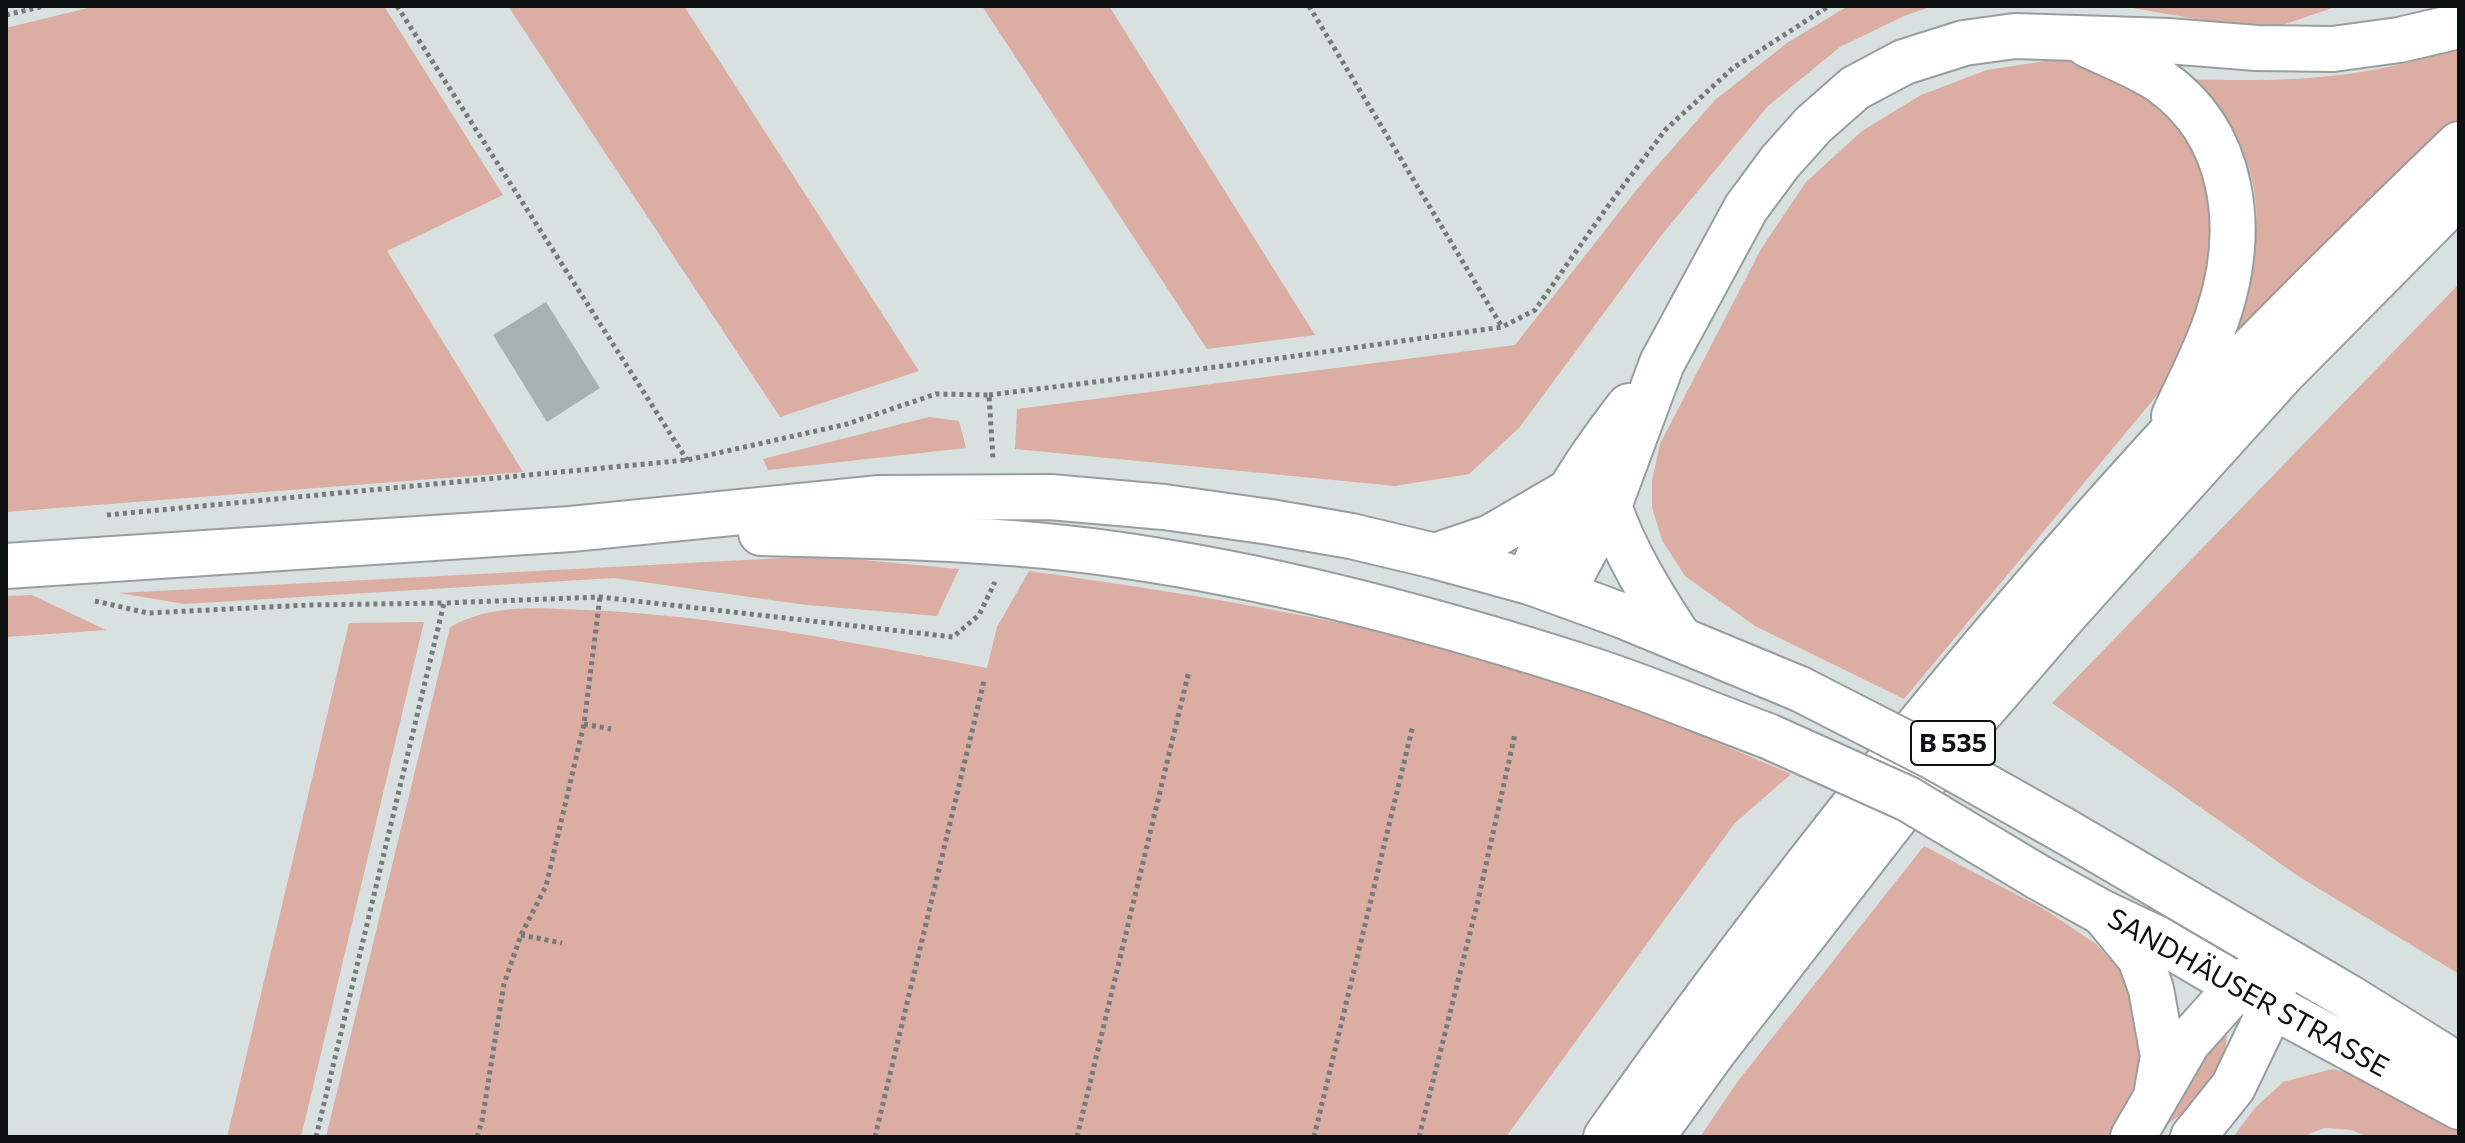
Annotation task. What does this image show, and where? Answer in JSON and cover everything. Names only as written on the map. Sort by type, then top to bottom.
[{"type":"main road","points":[[1523,649],[1546,588],[1590,498],[1746,208],[1780,162],[1813,125],[1855,88],[1904,62],[1964,43],[2015,36],[2333,49],[2399,40],[2459,26]]},
{"type":"main road","points":[[2071,37],[2159,80],[2197,114],[2219,152],[2231,191],[2234,227],[2230,271],[2218,317],[2162,443]]},
{"type":"main road","name":"B 535","points":[[1606,1137],[1791,885],[1916,728],[2162,443],[2364,235],[2459,144]]},
{"type":"main road","name":"B 535","points":[[1652,1137],[1723,1039],[1947,751],[2068,611],[2283,373],[2459,195]]},
{"type":"main road","points":[[6,566],[571,529],[880,498],[1050,497],[1164,507],[1351,536],[1546,588],[1800,689],[1935,758],[2065,831],[2459,1066]]},
{"type":"main road","points":[[1435,556],[1590,498]]},
{"type":"main road","points":[[1590,498],[1620,538],[1636,571],[1680,639]]},
{"type":"main road","name":"SANDHÄUSER STRASSE","points":[[571,529],[893,536],[1044,545],[1153,560],[1256,580],[1419,618],[1523,649],[1601,673],[1768,736],[1908,799],[2038,877],[2156,938],[2255,996],[2459,1107]]},
{"type":"main road","points":[[2103,913],[2140,958],[2151,989],[2163,1056],[2155,1100]]},
{"type":"main road","points":[[2193,1137],[2233,1087],[2255,996],[2278,956]]},
{"type":"main road","points":[[2133,1137],[2188,1042],[2255,996]]},
{"type":"path","points":[[6,15],[44,6]]},
{"type":"path","points":[[397,6],[687,460]]},
{"type":"path","points":[[1309,6],[1502,327]]},
{"type":"path","points":[[100,516],[687,460],[847,424],[936,394],[989,395],[1502,327],[1535,310],[1666,129],[1733,68],[1829,6]]},
{"type":"path","points":[[989,395],[992,448]]},
{"type":"path","points":[[92,600],[102,605],[148,613],[600,597],[953,637],[979,615],[996,580]]},
{"type":"path","points":[[477,1137],[504,984],[521,935],[546,886],[584,724],[600,597]]},
{"type":"path","points":[[316,1137],[444,603]]},
{"type":"path","points":[[1077,1137],[1189,671]]},
{"type":"path","points":[[875,1137],[984,681]]},
{"type":"path","points":[[584,724],[611,729]]},
{"type":"path","points":[[1314,1137],[1413,725]]},
{"type":"path","points":[[1419,1137],[1477,905],[1515,734]]},
{"type":"path","points":[[521,935],[562,943]]},
{"type":"shaded area","points":[[96,6],[384,6],[503,195],[387,251],[523,472],[6,512],[6,28]]},
{"type":"shaded area","points":[[508,6],[684,6],[919,371],[780,417]]},
{"type":"shaded area","points":[[982,6],[1109,6],[1315,335],[1207,349]]},
{"type":"shaded area","points":[[1848,6],[1933,6],[1904,16],[1840,47],[1768,106],[1660,237],[1519,428],[1469,474],[1395,486],[1015,449],[1017,409],[1515,345],[1642,183],[1715,100],[1787,43]]},
{"type":"shaded area","points":[[2121,6],[2329,7],[2338,6],[2265,31]]},
{"type":"shaded area","points":[[2459,46],[2459,123],[2300,274],[2229,336],[2253,254],[2256,202],[2242,150],[2228,123],[2185,79],[2324,77],[2391,66]]},
{"type":"shaded area","points":[[2052,60],[2107,66],[2149,86],[2208,165],[2217,280],[2168,382],[1904,699],[1755,626],[1685,576],[1662,540],[1652,507],[1652,481],[1660,444],[1761,249],[1806,182],[1862,131],[1921,95],[1987,70]]},
{"type":"shaded area","points":[[2459,284],[2459,974],[2298,876],[2052,703]]},
{"type":"shaded area","points":[[929,417],[959,421],[966,448],[768,470],[763,459]]},
{"type":"shaded area","points":[[820,556],[959,569],[937,616],[807,605],[614,578],[184,604],[119,593]]},
{"type":"shaded area","points":[[1029,571],[1244,604],[1457,650],[1584,690],[1791,774],[1735,823],[1506,1137],[326,1137],[450,627],[483,614],[517,609],[638,613],[788,632],[987,668],[997,627]]},
{"type":"shaded area","points":[[32,595],[106,630],[6,637],[6,596]]},
{"type":"shaded area","points":[[424,622],[301,1137],[227,1137],[349,623]]},
{"type":"shaded area","points":[[1924,846],[2044,909],[2096,944],[2124,975],[2140,1015],[2142,1056],[2135,1092],[2112,1137],[1700,1137],[1738,1081]]},
{"type":"shaded area","points":[[2228,1021],[2224,1063],[2183,1113],[2160,1130]]},
{"type":"shaded area","points":[[2332,1069],[2364,1077],[2459,1126],[2459,1137],[2368,1137],[2351,1130],[2325,1128],[2301,1137],[2233,1137],[2254,1109],[2283,1082]]},
{"type":"building","points":[[546,302],[600,388],[547,422],[493,335]]}]
